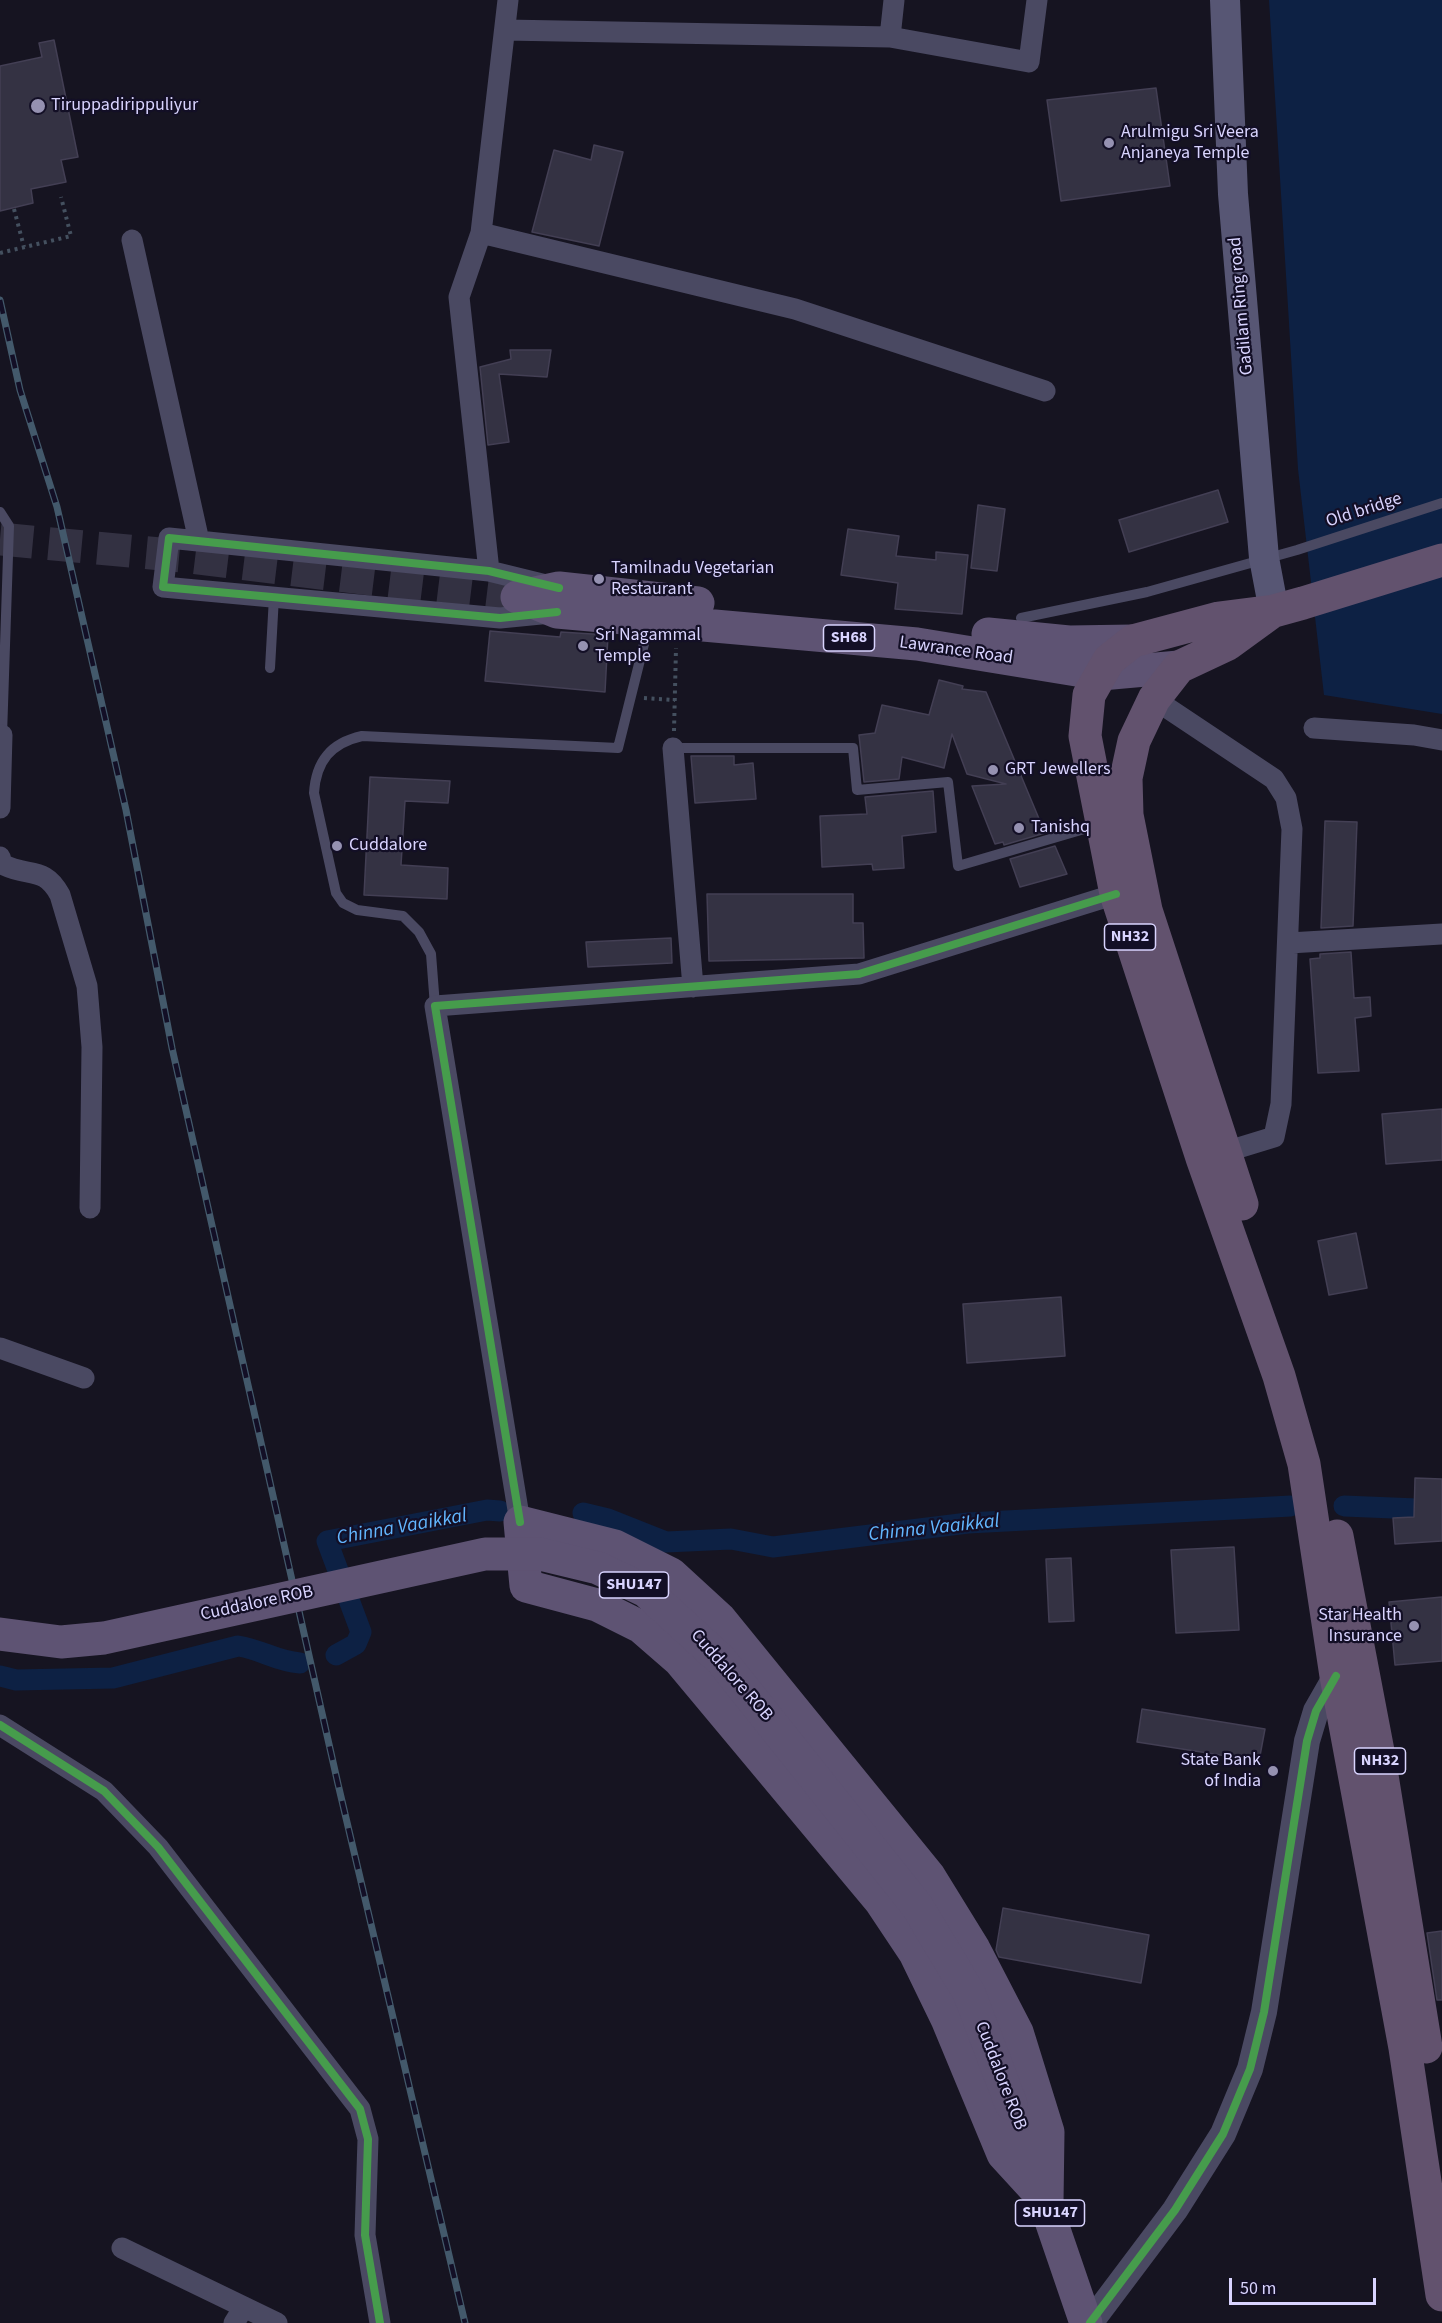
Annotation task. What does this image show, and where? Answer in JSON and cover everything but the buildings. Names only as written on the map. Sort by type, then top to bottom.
[{"type":"highway","name":"NH32","points":[[1442,560],[1288,607],[1219,618],[1133,641],[1109,660],[1089,695],[1085,736],[1116,894],[1202,1158],[1279,1376],[1304,1464],[1336,1676],[1405,2048],[1442,2295]]},
{"type":"highway","name":"NH32","points":[[1288,607],[1228,644],[1179,667],[1154,699],[1134,741],[1126,778],[1127,815],[1146,910],[1225,1152],[1324,1471],[1378,1751],[1442,2155]]},
{"type":"main road","name":"Gadilam Ring road","points":[[1225,0],[1233,194],[1264,558],[1288,607]]},
{"type":"main road","name":"Lawrance Road","points":[[506,588],[664,622],[917,644],[1101,674],[1179,667]]},
{"type":"main road","name":"Lawrance Road","points":[[558,600],[1069,642],[1133,641]]},
{"type":"main road","points":[[520,1522],[615,1546],[671,1574],[720,1619],[929,1876],[974,1949],[1017,2032],[1048,2132],[1047,2202],[1003,2154],[947,2019],[919,1962],[881,1902],[679,1660],[641,1627],[606,1609],[526,1586],[520,1522]]},
{"type":"main road","name":"Cuddalore ROB","points":[[0,1635],[61,1642],[104,1638],[485,1554],[540,1554],[598,1568],[646,1591],[721,1660],[917,1906],[969,1993],[1047,2202],[1088,2323]]},
{"type":"street","points":[[508,0],[481,233],[459,297],[506,588],[169,538],[163,587],[500,618],[558,600]]},
{"type":"street","points":[[890,37],[894,0]]},
{"type":"street","points":[[505,30],[890,37],[1029,62],[1037,0]]},
{"type":"street","points":[[481,233],[795,309],[1045,391]]},
{"type":"street","points":[[132,240],[199,541]]},
{"type":"street","points":[[1154,699],[1274,779],[1286,798],[1292,830],[1281,1104],[1274,1137],[1225,1152]]},
{"type":"street","points":[[1314,728],[1414,735],[1442,740]]},
{"type":"street","points":[[0,808],[1,736]]},
{"type":"street","points":[[673,748],[693,987]]},
{"type":"street","points":[[0,857],[2,864],[16,872],[41,874],[53,881],[60,895],[87,986],[92,1047],[90,1208]]},
{"type":"street","points":[[520,1522],[435,1006],[859,974],[1116,894]]},
{"type":"street","points":[[1289,943],[1442,934]]},
{"type":"street","points":[[0,1348],[84,1378]]},
{"type":"street","points":[[1088,2323],[1175,2210],[1217,2144],[1250,2069],[1263,2012],[1307,1741],[1316,1711],[1336,1676]]},
{"type":"street","points":[[0,1725],[104,1791],[158,1847],[360,2109],[368,2139],[365,2235],[380,2323]]},
{"type":"street","points":[[122,2248],[239,2315],[277,2323]]},
{"type":"lane","name":"Old bridge","points":[[1021,618],[1147,592],[1297,550],[1442,503]]},
{"type":"lane","points":[[0,512],[9,526],[1,736]]},
{"type":"lane","points":[[270,668],[274,597]]},
{"type":"lane","points":[[435,1006],[431,954],[419,932],[403,916],[357,910],[343,903],[336,893],[314,793],[315,777],[321,761],[332,749],[346,740],[362,736],[618,748],[632,696],[664,622]]},
{"type":"lane","points":[[673,748],[853,748],[857,790],[948,782],[958,866],[1101,824]]},
{"type":"path","points":[[0,253],[71,236],[61,197]]},
{"type":"path","points":[[14,209],[24,247]]},
{"type":"path","points":[[664,622],[675,700],[673,748]]},
{"type":"path","points":[[632,696],[675,700]]},
{"type":"water","points":[[1269,0],[1442,0],[1442,714],[1324,695],[1298,469]]},
{"type":"waterway","name":"Chinna Vaaikkal","points":[[583,1513],[608,1519],[666,1542],[731,1539],[773,1547],[968,1523],[1291,1506]]},
{"type":"waterway","name":"Chinna Vaaikkal","points":[[1344,1506],[1442,1510]]},
{"type":"waterway","name":"Chinna Vaaikkal","points":[[336,1655],[356,1644],[361,1632],[327,1541],[487,1510],[500,1511]]},
{"type":"waterway","name":"Chinna Vaaikkal","points":[[0,1676],[16,1680],[113,1678],[238,1646],[300,1663]]},
{"type":"tunnel","points":[[0,539],[182,556],[509,596]]},
{"type":"railway","points":[[0,300],[20,390],[57,507],[126,810],[172,1048],[338,1784],[465,2323]]},
{"type":"cycle path","points":[[557,612],[500,618],[163,587],[169,538],[489,571],[559,588]]},
{"type":"cycle path","points":[[520,1522],[435,1006],[859,974],[1116,894]]},
{"type":"cycle path","points":[[1090,2323],[1175,2210],[1223,2134],[1250,2069],[1264,2012],[1307,1741],[1316,1711],[1336,1676]]},
{"type":"cycle path","points":[[0,1725],[104,1791],[158,1847],[360,2109],[368,2139],[365,2235],[380,2323]]},
{"type":"place","name":"Tiruppadirippuliyur","points":[[38,106]]},
{"type":"place","name":"Arulmigu Sri Veera Anjaneya Temple","points":[[1109,143]]},
{"type":"place","name":"Tamilnadu Vegetarian Restaurant","points":[[599,579]]},
{"type":"place","name":"Sri Nagammal Temple","points":[[583,646]]},
{"type":"place","name":"GRT Jewellers","points":[[993,770]]},
{"type":"place","name":"Tanishq","points":[[1019,828]]},
{"type":"place","name":"Cuddalore","points":[[337,846]]},
{"type":"place","name":"Star Health Insurance","points":[[1414,1626]]},
{"type":"place","name":"State Bank of India","points":[[1273,1771]]}]
